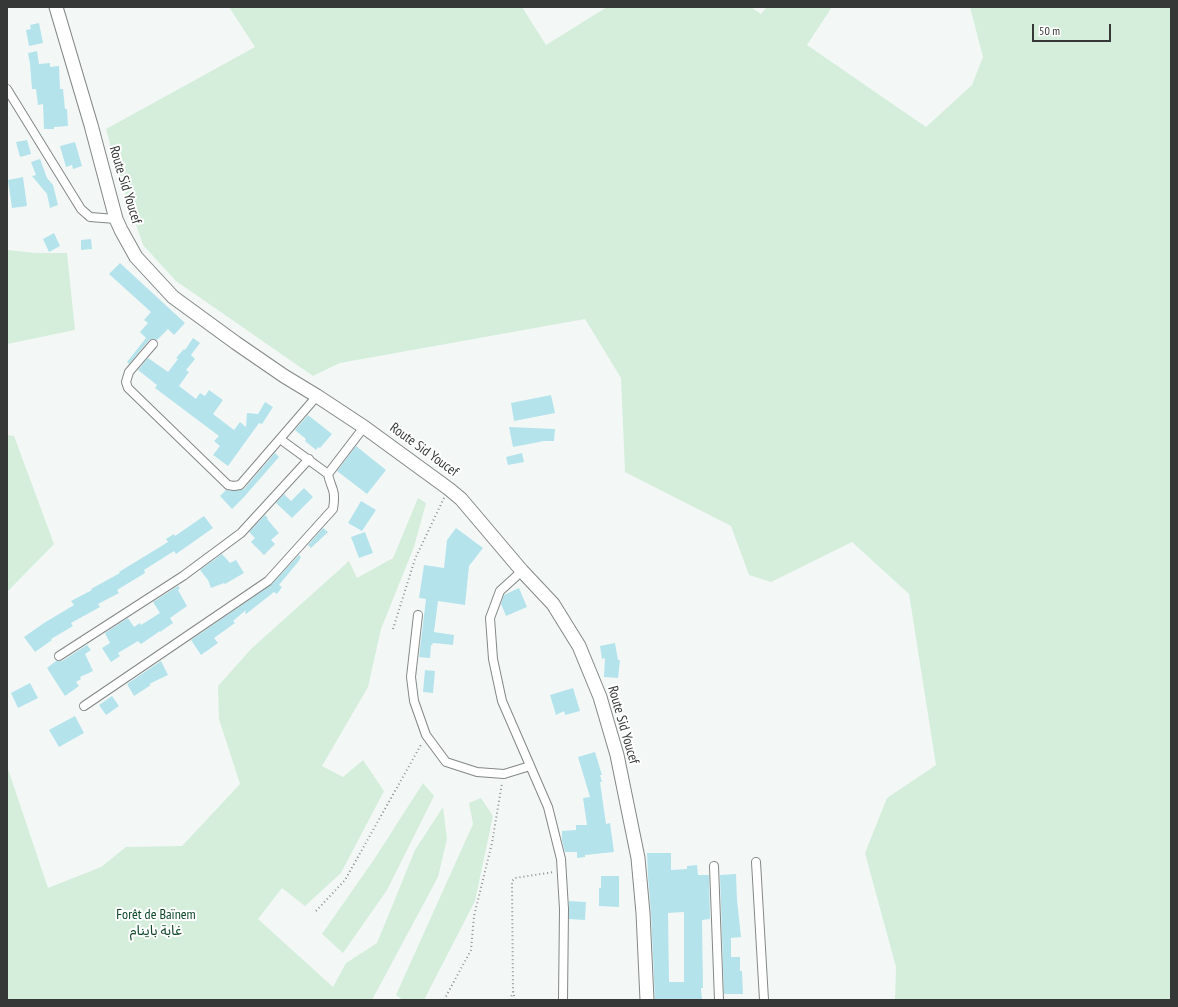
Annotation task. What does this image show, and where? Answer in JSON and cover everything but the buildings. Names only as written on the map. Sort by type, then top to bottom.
[{"type":"main road","name":"Route Sid Youcef","points":[[56,7],[91,125],[116,219],[136,257],[173,297],[236,343],[284,376],[364,427],[449,488],[553,604],[579,646],[602,704],[617,755],[638,858],[643,913],[647,1000]]},
{"type":"street","points":[[7,89],[81,209],[90,217],[116,219]]},
{"type":"street","points":[[153,344],[129,372],[126,382],[128,388],[228,485],[240,485],[317,396]]},
{"type":"street","points":[[328,474],[364,427]]},
{"type":"street","points":[[84,706],[268,581],[333,509],[333,490],[328,474],[280,439]]},
{"type":"street","points":[[59,656],[183,576],[241,533],[308,459]]},
{"type":"street","points":[[522,571],[500,591],[490,618],[493,659],[502,701],[548,807],[561,859],[564,909],[562,1000]]},
{"type":"street","points":[[418,615],[411,676],[414,701],[426,735],[446,762],[477,772],[504,774],[530,766]]},
{"type":"street","points":[[756,862],[764,1000]]},
{"type":"street","points":[[714,866],[719,1000]]},
{"type":"path","points":[[393,629],[415,559],[449,488]]},
{"type":"path","points":[[316,911],[346,880],[426,735]]},
{"type":"path","points":[[444,1000],[471,950],[474,916],[492,843],[504,774]]},
{"type":"path","points":[[515,1000],[513,991],[512,881],[515,878],[562,871]]},
{"type":"path","points":[[510,1000],[513,991]]},
{"type":"green space","points":[[229,7],[522,7],[546,45],[607,7],[751,7],[761,14],[767,7],[832,7],[807,45],[926,127],[972,85],[983,57],[970,7],[1171,7],[1171,1000],[895,1000],[896,967],[865,853],[887,798],[936,765],[909,594],[852,542],[771,582],[749,575],[731,526],[625,472],[621,378],[585,319],[340,363],[313,376],[176,281],[143,245],[116,166],[106,129],[255,47]]},
{"type":"green space","points":[[7,250],[36,253],[67,253],[75,330],[7,344]]},
{"type":"green space","points":[[7,435],[14,436],[54,544],[7,592]]},
{"type":"green space","name":"Forêt de Baïnem غابة باينام","points":[[418,498],[426,503],[414,547],[381,629],[368,687],[322,766],[343,777],[363,760],[384,791],[341,873],[305,906],[282,888],[258,919],[333,987],[346,963],[377,943],[415,850],[443,807],[447,839],[438,877],[372,1000],[7,1000],[7,766],[48,888],[101,867],[126,847],[182,846],[240,784],[219,719],[218,686],[251,649],[349,561],[357,578],[393,558]]},
{"type":"green space","points":[[423,783],[434,796],[387,890],[343,953],[322,934],[375,858]]},
{"type":"green space","points":[[481,798],[493,816],[475,901],[424,1000],[403,1000],[396,995],[473,824],[469,803]]}]
